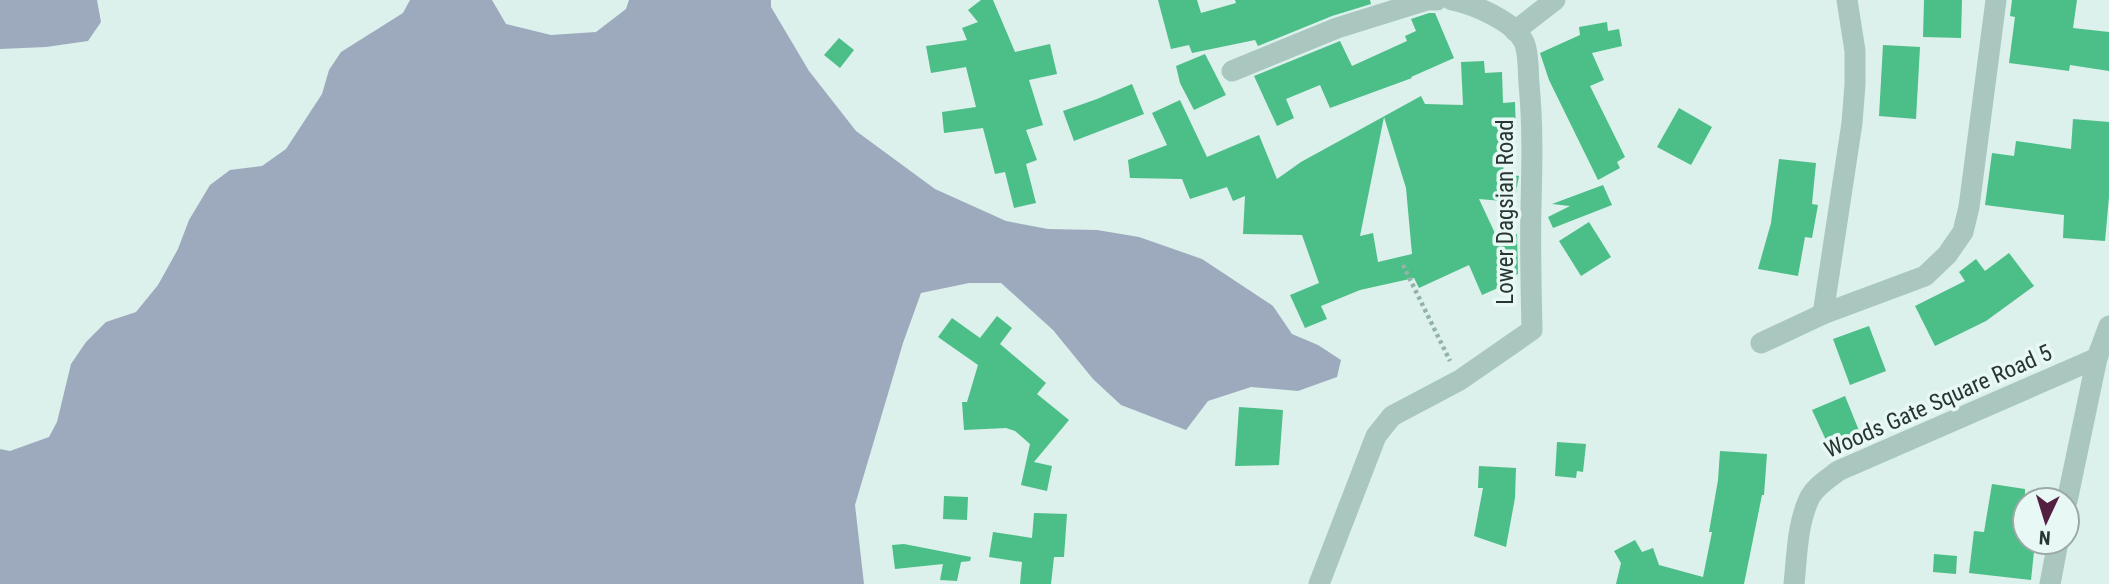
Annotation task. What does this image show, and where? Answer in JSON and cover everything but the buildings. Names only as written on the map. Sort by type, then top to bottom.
[{"type":"street","points":[[1233,71],[1337,28],[1427,0],[1437,0]]},
{"type":"street","points":[[1452,0],[1488,13],[1515,31],[1555,0]]},
{"type":"street","points":[[1823,314],[1852,122],[1855,84],[1854,51],[1847,0]]},
{"type":"street","points":[[1761,343],[1823,314],[1925,276],[1947,255],[1962,232],[1969,207],[1996,0]]},
{"type":"street","name":"Lower Dagsian Road","points":[[1319,584],[1376,436],[1392,416],[1460,380],[1532,330],[1531,112],[1524,42],[1515,31]]},
{"type":"street","points":[[2070,486],[2097,358],[2109,326]]},
{"type":"street","name":"Woods Gate Square Road 5","points":[[1794,584],[1802,519],[1810,496],[1838,471],[2097,358]]},
{"type":"street","points":[[2050,584],[2055,556]]},
{"type":"path","points":[[1403,265],[1460,380]]},
{"type":"shaded area","points":[[0,0],[97,0],[101,22],[88,41],[46,47],[0,49]]},
{"type":"shaded area","points":[[410,0],[492,0],[506,24],[551,35],[596,32],[626,9],[629,0],[771,0],[771,7],[809,71],[856,131],[935,189],[1006,221],[1048,229],[1097,230],[1139,237],[1202,259],[1273,306],[1292,334],[1318,345],[1341,360],[1337,377],[1298,391],[1251,387],[1208,401],[1186,430],[1121,405],[1093,379],[1053,330],[1001,283],[969,283],[921,293],[903,343],[855,505],[864,584],[0,584],[0,449],[10,451],[49,437],[57,422],[71,364],[86,342],[106,322],[136,312],[158,285],[178,249],[189,220],[210,185],[230,170],[262,166],[286,149],[322,94],[329,70],[341,52],[403,13]]}]
